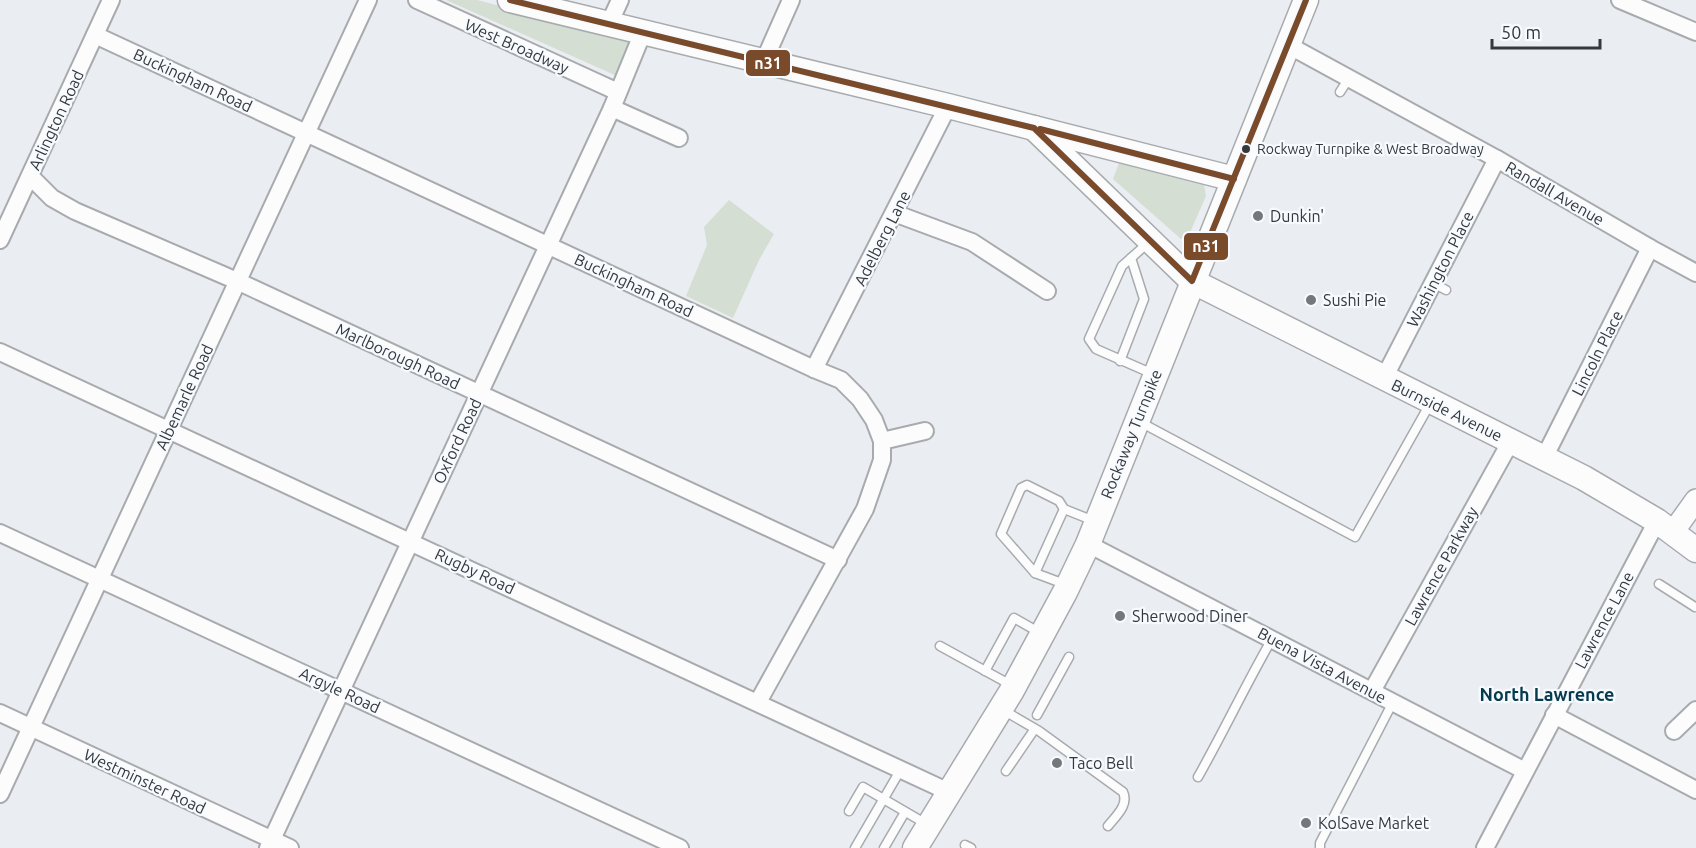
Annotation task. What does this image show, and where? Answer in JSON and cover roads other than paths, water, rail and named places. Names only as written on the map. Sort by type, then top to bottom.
[{"type":"main road","points":[[510,0],[948,106],[1234,179]]},
{"type":"main road","name":"Rockaway Turnpike","points":[[915,848],[1014,686],[1088,544],[1306,0]]},
{"type":"main road","points":[[1034,128],[1192,281]]},
{"type":"main road","name":"Burnside Avenue","points":[[1192,281],[1584,478],[1665,526],[1696,550]]},
{"type":"street","name":"Arlington Road","points":[[0,240],[111,0]]},
{"type":"street","name":"Albemarle Road","points":[[0,794],[368,0]]},
{"type":"street","name":"West Broadway","points":[[417,0],[618,92]]},
{"type":"street","points":[[609,24],[620,0]]},
{"type":"street","points":[[764,61],[791,0]]},
{"type":"street","points":[[1620,0],[1696,32]]},
{"type":"street","name":"Oxford Road","points":[[270,844],[612,108],[644,32]]},
{"type":"street","name":"Buckingham Road","points":[[95,35],[841,380],[874,420],[882,441]]},
{"type":"street","name":"Randall Avenue","points":[[1288,45],[1345,85],[1497,159],[1696,273]]},
{"type":"street","name":"Adelberg Lane","points":[[814,369],[948,106]]},
{"type":"street","points":[[612,108],[679,138]]},
{"type":"street","name":"Washington Place","points":[[1384,378],[1439,287],[1497,159]]},
{"type":"street","name":"Marlborough Road","points":[[30,176],[52,198],[75,211],[237,281],[838,560]]},
{"type":"street","points":[[894,213],[972,242],[1047,291]]},
{"type":"street","name":"Lincoln Place","points":[[1544,458],[1650,248]]},
{"type":"street","name":"Rugby Road","points":[[0,352],[949,792]]},
{"type":"street","points":[[758,702],[865,509],[882,460],[882,441],[925,431]]},
{"type":"street","name":"Lawrence Parkway","points":[[1372,691],[1511,441]]},
{"type":"street","points":[[1665,526],[1696,500]]},
{"type":"street","name":"Lawrence Lane","points":[[1485,848],[1554,715],[1665,526]]},
{"type":"street","name":"Argyle Road","points":[[0,532],[680,848]]},
{"type":"street","name":"Buena Vista Avenue","points":[[1088,544],[1525,771]]},
{"type":"street","points":[[1674,731],[1696,710]]},
{"type":"street","name":"Westminster Road","points":[[0,713],[270,844],[290,848]]},
{"type":"street","points":[[1554,715],[1696,790]]},
{"type":"lane","points":[[1152,240],[1122,266],[1089,339],[1096,350],[1155,375]]},
{"type":"lane","points":[[1120,361],[1144,299],[1131,258]]},
{"type":"lane","points":[[1138,421],[1355,537],[1431,402]]},
{"type":"lane","points":[[1068,585],[1035,573],[1001,534],[1021,488],[1027,485],[1059,501],[1064,509],[1097,521]]},
{"type":"lane","points":[[1035,573],[1064,509]]},
{"type":"lane","points":[[1659,584],[1696,606]]},
{"type":"lane","points":[[985,671],[1014,618],[1042,634]]},
{"type":"lane","points":[[1198,777],[1225,730],[1242,690],[1272,639]]},
{"type":"lane","points":[[940,646],[1014,686]]},
{"type":"lane","points":[[1037,714],[1069,657]]},
{"type":"lane","points":[[1320,848],[1320,843],[1392,702]]},
{"type":"lane","points":[[1000,709],[1044,734],[1123,792],[1124,803],[1108,826]]},
{"type":"lane","points":[[1006,771],[1034,730]]},
{"type":"lane","points":[[857,846],[901,769]]},
{"type":"lane","points":[[849,811],[863,787],[928,825]]},
{"type":"lane","points":[[884,848],[890,833],[905,812]]},
{"type":"place","name":"Rockway Turnpike & West Broadway","points":[[1246,149]]},
{"type":"place","name":"Dunkin'","points":[[1258,216]]},
{"type":"place","name":"Sushi Pie","points":[[1311,300]]},
{"type":"place","name":"Sherwood Diner","points":[[1120,616]]},
{"type":"place","name":"Taco Bell","points":[[1057,763]]},
{"type":"place","name":"KolSave Market","points":[[1306,823]]},
{"type":"district","name":"North Lawrence","points":[[1547,694]]}]
